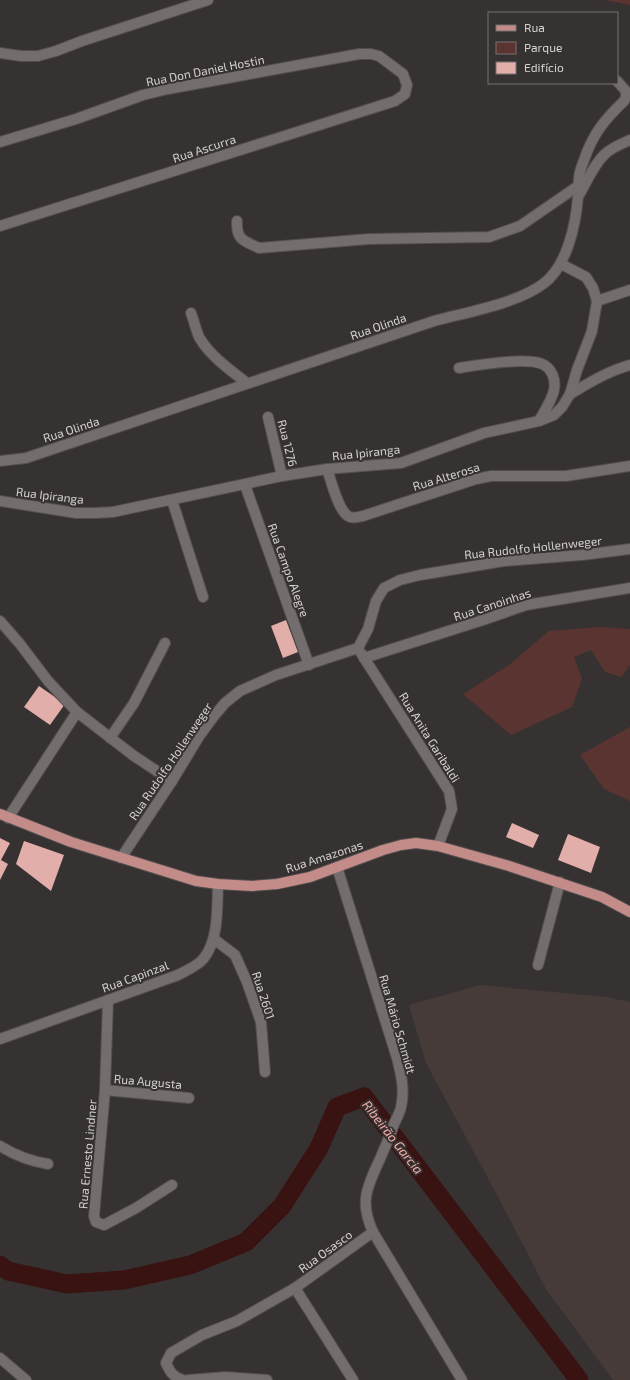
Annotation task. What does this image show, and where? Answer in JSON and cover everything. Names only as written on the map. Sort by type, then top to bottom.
[{"type":"main road","name":"Rua Amazonas","points":[[4,816],[71,842],[121,858],[196,881],[218,884],[252,886],[277,884],[310,877],[383,850],[401,845],[416,843],[438,846],[560,882],[602,898],[630,912]]},
{"type":"street","points":[[0,53],[21,56],[38,56],[208,0]]},
{"type":"street","name":"Rua Don Daniel Hostin","points":[[0,142],[143,95],[168,89],[359,54],[379,56],[403,74],[407,85]]},
{"type":"street","name":"Rua Olinda","points":[[1,458],[26,458],[434,321],[512,299],[529,293],[544,284],[561,264],[573,231],[578,197],[579,177],[592,139],[603,122],[624,101],[626,97],[626,91],[618,82]]},
{"type":"street","name":"Rua Ascurra","points":[[0,226],[395,101],[405,94],[407,85]]},
{"type":"street","points":[[578,197],[594,169],[605,154],[630,140]]},
{"type":"street","points":[[237,221],[237,231],[243,240],[259,248],[369,239],[489,237],[520,226],[578,186]]},
{"type":"street","points":[[561,264],[586,277],[593,288],[597,300],[630,290]]},
{"type":"street","name":"Rua Ipiranga","points":[[0,501],[76,513],[96,514],[127,510],[282,476],[327,469],[401,463],[484,433],[539,421],[554,415],[562,407],[570,394],[577,370],[592,331],[597,300]]},
{"type":"street","points":[[191,313],[199,336],[207,348],[246,383]]},
{"type":"street","points":[[458,368],[502,362],[531,362],[541,363],[546,366],[554,381],[554,391],[539,421]]},
{"type":"street","points":[[570,394],[600,377],[619,368],[630,365]]},
{"type":"street","name":"Rua 1276","points":[[268,417],[282,476]]},
{"type":"street","name":"Rua Alterosa","points":[[327,469],[342,509],[347,515],[354,517],[363,516],[476,479],[491,476],[566,476],[630,466]]},
{"type":"street","name":"Rua Campo Alegre","points":[[244,485],[309,665]]},
{"type":"street","points":[[172,500],[202,597]]},
{"type":"street","name":"Rua Rudolfo Hollenweger","points":[[121,858],[172,781],[200,735],[225,703],[240,691],[276,675],[358,648],[368,629],[376,601],[384,588],[400,580],[420,575],[504,561],[630,549]]},
{"type":"street","name":"Rua Canoinhas","points":[[364,658],[526,605],[630,588]]},
{"type":"street","points":[[0,621],[76,712],[134,756],[172,781]]},
{"type":"street","points":[[110,738],[134,703],[165,643]]},
{"type":"street","name":"Rua Anita Garibaldi","points":[[358,648],[449,791],[452,809],[438,846]]},
{"type":"street","points":[[4,816],[76,712]]},
{"type":"street","name":"Rua Mário Schmidt","points":[[337,867],[396,1058],[402,1084],[401,1107],[366,1194],[365,1206],[367,1219],[373,1232]]},
{"type":"street","points":[[538,965],[560,882]]},
{"type":"street","name":"Rua Capinzal","points":[[0,1039],[178,974],[193,967],[204,958],[214,939],[218,884]]},
{"type":"street","name":"Rua 2601","points":[[214,939],[235,955],[247,982],[261,1022],[265,1072]]},
{"type":"street","name":"Rua Ernesto Lindner","points":[[108,1000],[105,1090],[94,1216],[96,1222],[104,1225],[136,1208],[172,1185]]},
{"type":"street","name":"Rua Augusta","points":[[105,1090],[189,1098]]},
{"type":"street","points":[[0,1146],[13,1154],[32,1161],[48,1164]]},
{"type":"street","points":[[373,1232],[462,1380]]},
{"type":"street","name":"Rua Osasco","points":[[183,1380],[177,1378],[169,1372],[166,1363],[171,1353],[202,1335],[237,1321],[295,1288],[373,1232]]},
{"type":"street","points":[[295,1288],[354,1380]]},
{"type":"street","points":[[0,1358],[26,1380]]},
{"type":"street","points":[[188,1380],[226,1377],[267,1380]]},
{"type":"shaded area","points":[[480,985],[606,997],[630,1002],[630,1380],[613,1380],[546,1289],[426,1063],[409,1005]]},
{"type":"green space","points":[[605,0],[630,0],[630,5]]},
{"type":"green space","points":[[601,627],[630,629],[630,665],[621,677],[605,672],[591,650],[574,657],[582,679],[572,707],[511,735],[463,694],[509,665],[549,631]]},
{"type":"green space","points":[[630,727],[630,801],[604,789],[580,755]]},
{"type":"building","points":[[286,620],[298,652],[283,658],[271,626]]},
{"type":"building","points":[[39,686],[65,704],[50,725],[24,707]]},
{"type":"building","points":[[512,823],[539,835],[533,848],[506,837]]},
{"type":"building","points":[[568,834],[600,847],[591,873],[558,860]]},
{"type":"building","points":[[0,838],[10,843],[1,860],[8,864],[0,880]]},
{"type":"building","points":[[24,841],[64,855],[51,891],[16,864]]},
{"type":"waterway","name":"Ribeirão Garcia","points":[[0,1265],[8,1271],[67,1284],[124,1280],[190,1265],[246,1242],[282,1206],[319,1148],[337,1107],[364,1097],[579,1380]]}]
